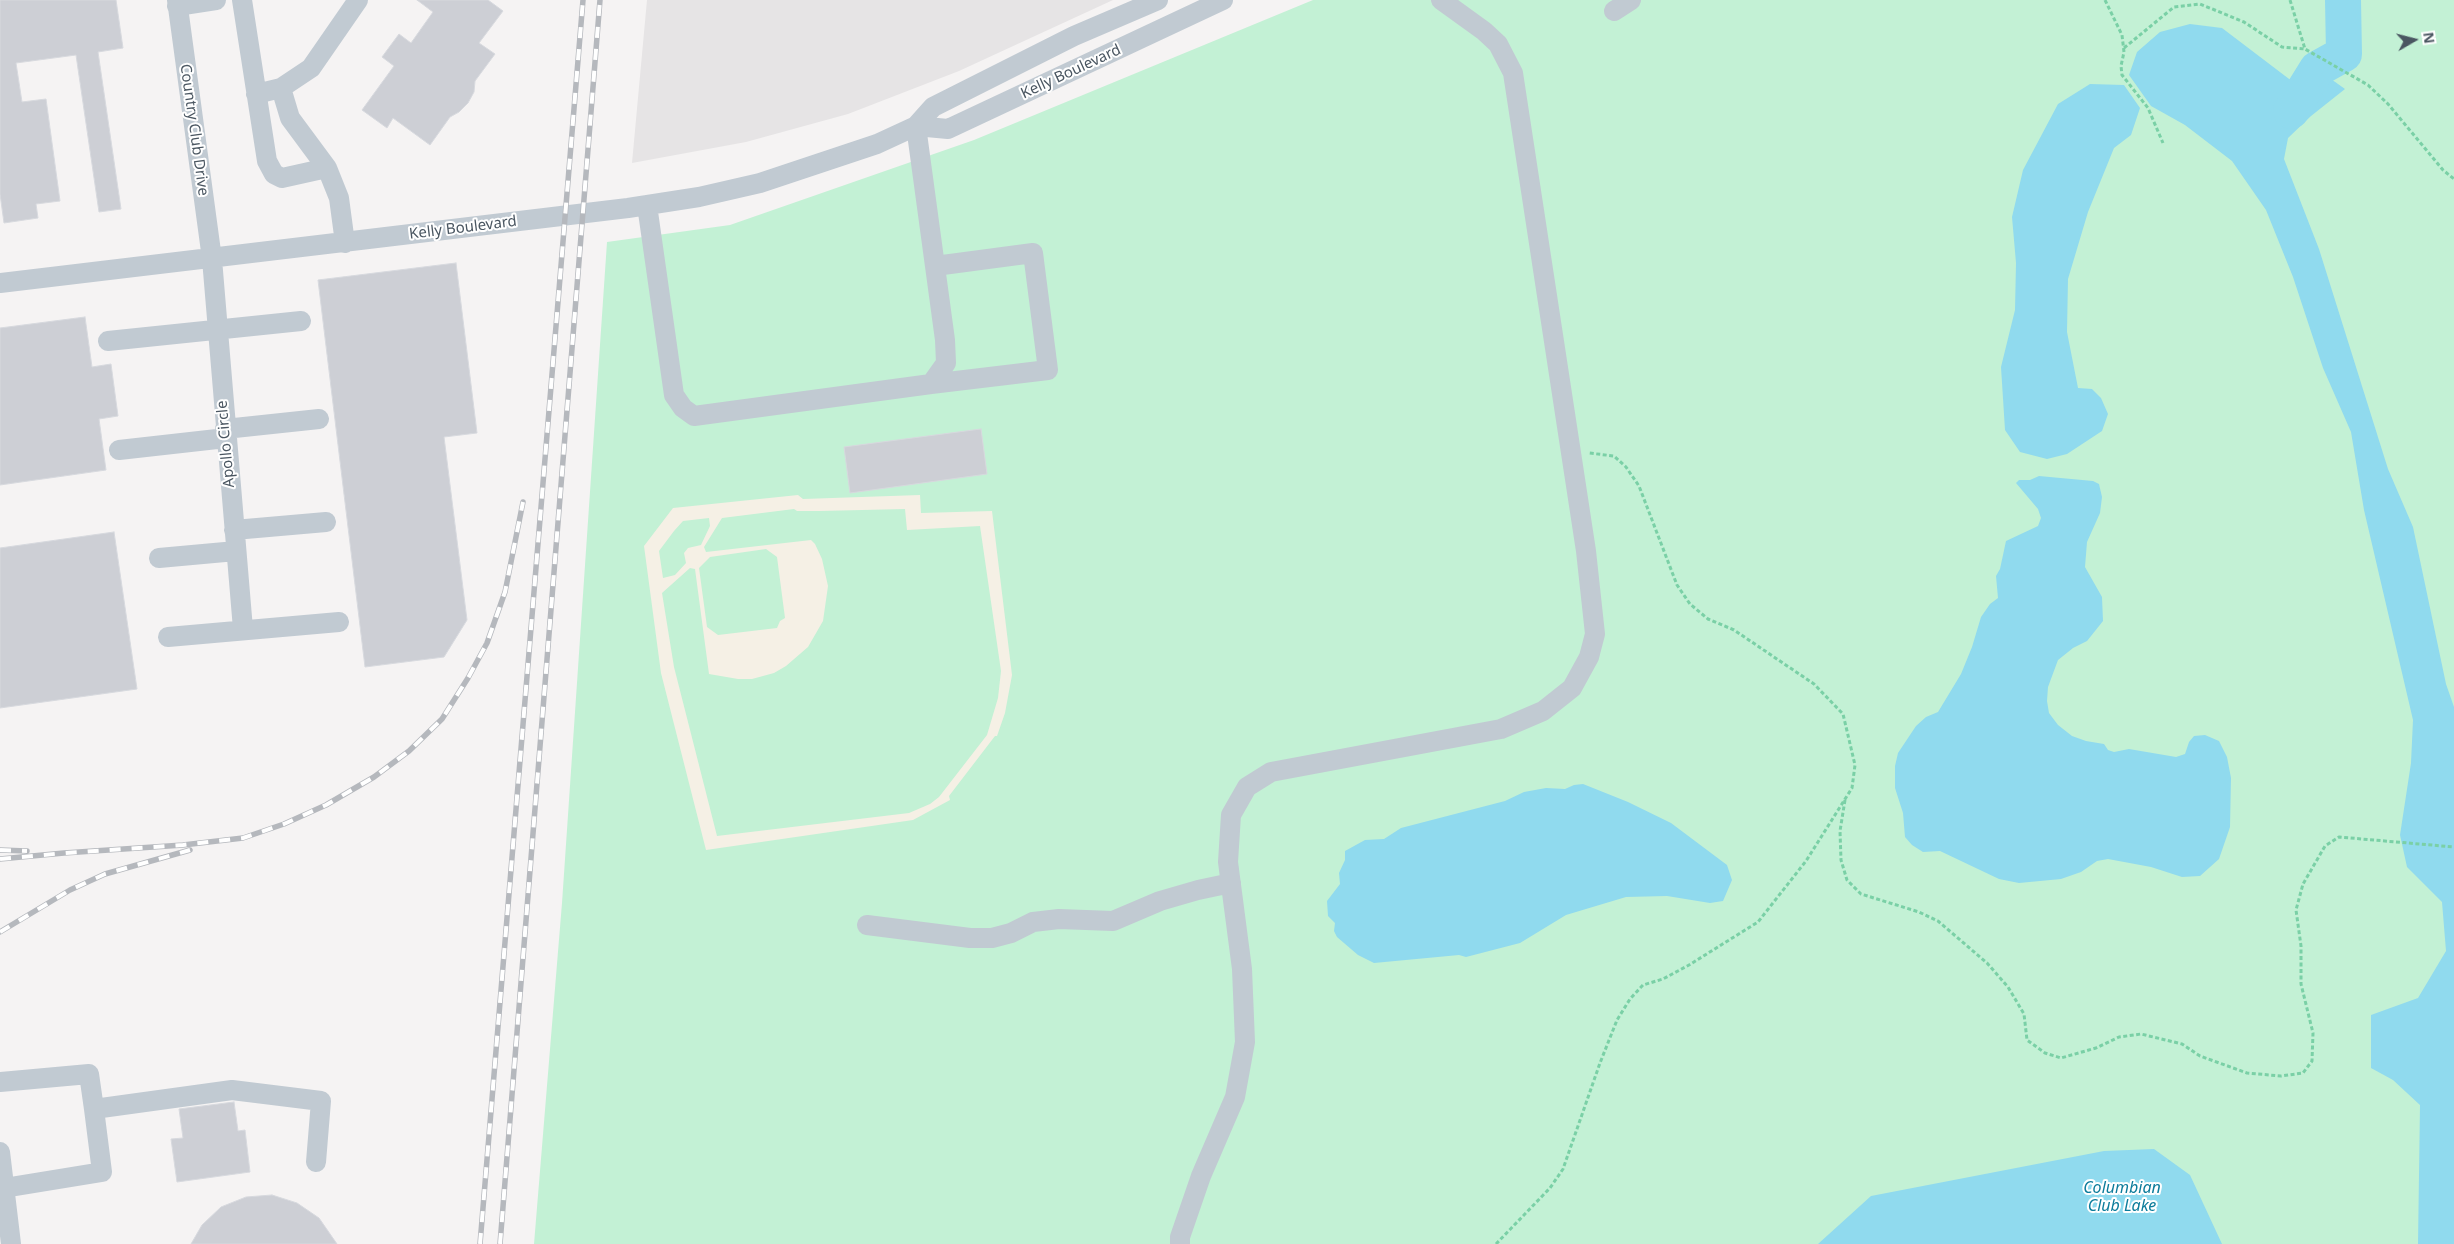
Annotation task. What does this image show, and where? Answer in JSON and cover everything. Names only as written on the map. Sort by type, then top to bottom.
[{"type":"street","points":[[177,3],[216,0]]},
{"type":"street","points":[[242,0],[267,161],[274,174],[282,178],[328,168]]},
{"type":"street","points":[[256,94],[280,88],[311,68],[358,0]]},
{"type":"street","name":"Kelly Boulevard","points":[[0,283],[212,259],[647,205],[699,197],[760,183],[877,144],[916,126],[932,107],[1074,36],[1158,0]]},
{"type":"street","name":"Kelly Boulevard","points":[[916,126],[948,129],[1222,0]]},
{"type":"street","points":[[1180,1244],[1180,1238],[1201,1176],[1235,1097],[1245,1042],[1242,969],[1228,862],[1231,815],[1247,787],[1271,772],[1501,729],[1543,711],[1572,688],[1589,657],[1595,634],[1586,551],[1513,73],[1498,44],[1484,31],[1441,0]]},
{"type":"street","points":[[1614,11],[1631,0]]},
{"type":"street","name":"Country Club Drive","points":[[177,3],[212,259]]},
{"type":"street","points":[[280,88],[290,118],[328,168],[339,198],[345,242]]},
{"type":"street","points":[[916,126],[945,340],[946,363],[931,384]]},
{"type":"street","points":[[647,205],[674,395],[683,408],[694,416],[1048,370],[1033,253],[935,266]]},
{"type":"street","name":"Apollo Circle","points":[[212,259],[225,433],[243,630]]},
{"type":"street","points":[[108,340],[301,321]]},
{"type":"street","points":[[118,450],[319,419]]},
{"type":"street","points":[[234,530],[326,522]]},
{"type":"street","points":[[159,558],[236,552]]},
{"type":"street","points":[[168,637],[339,622]]},
{"type":"street","points":[[867,925],[970,938],[992,938],[1011,933],[1033,922],[1059,919],[1113,921],[1160,901],[1231,883]]},
{"type":"street","points":[[0,1082],[89,1074],[102,1172],[4,1188]]},
{"type":"street","points":[[94,1108],[232,1090],[321,1101],[316,1162]]},
{"type":"street","points":[[0,1152],[11,1244]]},
{"type":"path","points":[[2105,0],[2122,34],[2124,48],[2121,66],[2122,75],[2148,108],[2163,143]]},
{"type":"path","points":[[2290,0],[2305,49]]},
{"type":"path","points":[[2124,48],[2174,8],[2200,4],[2244,22],[2282,47],[2305,49],[2368,85],[2388,104],[2443,170],[2454,179]]},
{"type":"path","points":[[1496,1244],[1550,1188],[1563,1169],[1617,1020],[1630,999],[1643,985],[1663,979],[1689,965],[1758,922],[1806,861],[1852,788],[1855,765],[1843,714],[1814,684],[1734,630],[1708,619],[1690,604],[1677,585],[1639,486],[1626,467],[1614,456],[1594,452],[1571,455]]},
{"type":"path","points":[[1846,797],[1840,830],[1841,860],[1847,880],[1861,894],[1919,912],[1938,922],[1987,964],[2008,987],[2024,1014],[2027,1040],[2045,1053],[2061,1058],[2096,1048],[2119,1037],[2141,1034],[2182,1044],[2200,1056],[2247,1074],[2281,1076],[2303,1073],[2312,1061],[2313,1033],[2301,984],[2301,946],[2296,910],[2303,884],[2325,846],[2339,837],[2454,848]]},
{"type":"shaded area","points":[[647,0],[1113,0],[959,71],[848,114],[746,142],[632,163]]},
{"type":"green space","points":[[1313,0],[2454,0],[2454,1244],[534,1244],[562,903],[607,242],[730,225],[974,140]]},
{"type":"sand","points":[[798,495],[803,499],[920,495],[921,513],[992,511],[1012,675],[1005,713],[997,736],[995,736],[949,796],[950,800],[913,820],[706,850],[661,673],[644,546],[673,508]],"holes":[[[794,509],[797,511],[905,509],[907,530],[980,526],[1001,671],[998,698],[987,735],[939,797],[930,804],[909,813],[717,836],[674,667],[662,593],[690,568],[695,569],[709,674],[738,679],[752,679],[774,673],[786,666],[808,647],[823,621],[828,586],[822,559],[811,540],[706,552],[704,547],[722,518]],[[709,518],[710,526],[701,545],[688,548],[684,553],[686,563],[675,575],[663,578],[659,551],[674,531],[683,521]],[[766,549],[777,557],[785,618],[780,621],[777,628],[718,635],[707,627],[699,568],[710,557]]]},
{"type":"water","points":[[2190,24],[2222,28],[2297,85],[2317,69],[2345,89],[2311,116],[2288,138],[2284,159],[2319,249],[2388,469],[2413,527],[2446,684],[2454,707],[2454,1244],[2418,1244],[2420,1105],[2393,1080],[2371,1068],[2371,1015],[2418,998],[2446,951],[2442,902],[2407,867],[2400,835],[2411,763],[2413,720],[2364,510],[2351,432],[2323,368],[2293,277],[2266,210],[2232,161],[2185,125],[2151,106],[2129,75],[2137,52],[2160,32]]},
{"type":"water","points":[[2090,84],[2124,85],[2140,108],[2131,135],[2114,148],[2088,212],[2068,279],[2067,332],[2078,388],[2092,389],[2101,398],[2108,414],[2102,431],[2067,454],[2047,459],[2020,452],[2005,430],[2001,367],[2015,310],[2016,263],[2012,217],[2023,170],[2058,104]]},
{"type":"water","points":[[2039,476],[2093,481],[2099,484],[2102,497],[2100,513],[2087,542],[2085,567],[2102,597],[2103,621],[2087,641],[2073,648],[2058,660],[2048,687],[2047,701],[2049,713],[2058,725],[2072,736],[2104,744],[2108,750],[2114,752],[2129,749],[2176,757],[2185,754],[2189,742],[2194,736],[2205,735],[2219,741],[2227,757],[2231,778],[2230,827],[2219,859],[2200,876],[2182,877],[2151,867],[2108,859],[2097,861],[2081,872],[2061,879],[2019,883],[1999,879],[1940,851],[1923,852],[1912,845],[1905,837],[1903,813],[1895,788],[1895,766],[1898,753],[1916,726],[1926,717],[1938,712],[1961,674],[1981,617],[1990,604],[1998,598],[1996,576],[2000,569],[2006,541],[2038,526],[2041,518],[2038,509],[2016,483],[2019,480],[2030,480]]},
{"type":"water","points":[[1583,784],[1628,802],[1671,823],[1727,865],[1732,880],[1723,901],[1710,903],[1667,896],[1626,897],[1566,915],[1520,943],[1466,957],[1459,955],[1374,963],[1358,955],[1337,937],[1334,931],[1335,923],[1328,916],[1327,901],[1340,884],[1339,873],[1345,860],[1345,851],[1365,840],[1384,839],[1401,828],[1505,801],[1524,792],[1546,788],[1565,789]]},
{"type":"water","name":"Columbian Club Lake","points":[[2154,1149],[2190,1175],[2222,1244],[1818,1244],[1871,1196],[2104,1151]]},
{"type":"building","points":[[0,0],[116,0],[123,48],[98,52],[121,209],[99,212],[76,55],[16,63],[22,102],[46,99],[60,201],[36,204],[38,218],[4,223],[0,194]]},
{"type":"building","points":[[417,0],[488,0],[503,11],[479,43],[495,54],[475,81],[474,92],[468,103],[459,112],[450,117],[430,145],[393,118],[387,128],[362,110],[394,66],[382,57],[399,34],[411,43],[433,12]]},
{"type":"building","points":[[456,263],[477,433],[444,437],[467,620],[444,657],[365,667],[318,280]]},
{"type":"building","points":[[85,317],[92,367],[111,364],[118,416],[99,419],[106,470],[0,485],[0,328]]},
{"type":"building","points":[[981,429],[987,474],[850,493],[844,447]]},
{"type":"building","points":[[114,532],[137,689],[0,708],[0,548]]},
{"type":"building","points":[[234,1102],[238,1131],[245,1130],[250,1172],[177,1182],[171,1139],[183,1138],[179,1109]]},
{"type":"building","points":[[272,1195],[297,1203],[319,1218],[337,1244],[191,1244],[202,1225],[221,1207],[246,1197]]},
{"type":"waterway","points":[[2291,111],[2317,69],[2344,54],[2343,0]]},
{"type":"railway","points":[[480,1244],[583,0]]},
{"type":"railway","points":[[500,1244],[600,0]]},
{"type":"railway","points":[[0,859],[183,845],[243,838],[284,824],[326,805],[374,777],[409,751],[442,719],[487,643],[505,592],[523,502]]},
{"type":"railway","points":[[0,850],[27,851]]},
{"type":"railway","points":[[0,932],[70,890],[105,874],[190,850]]}]
